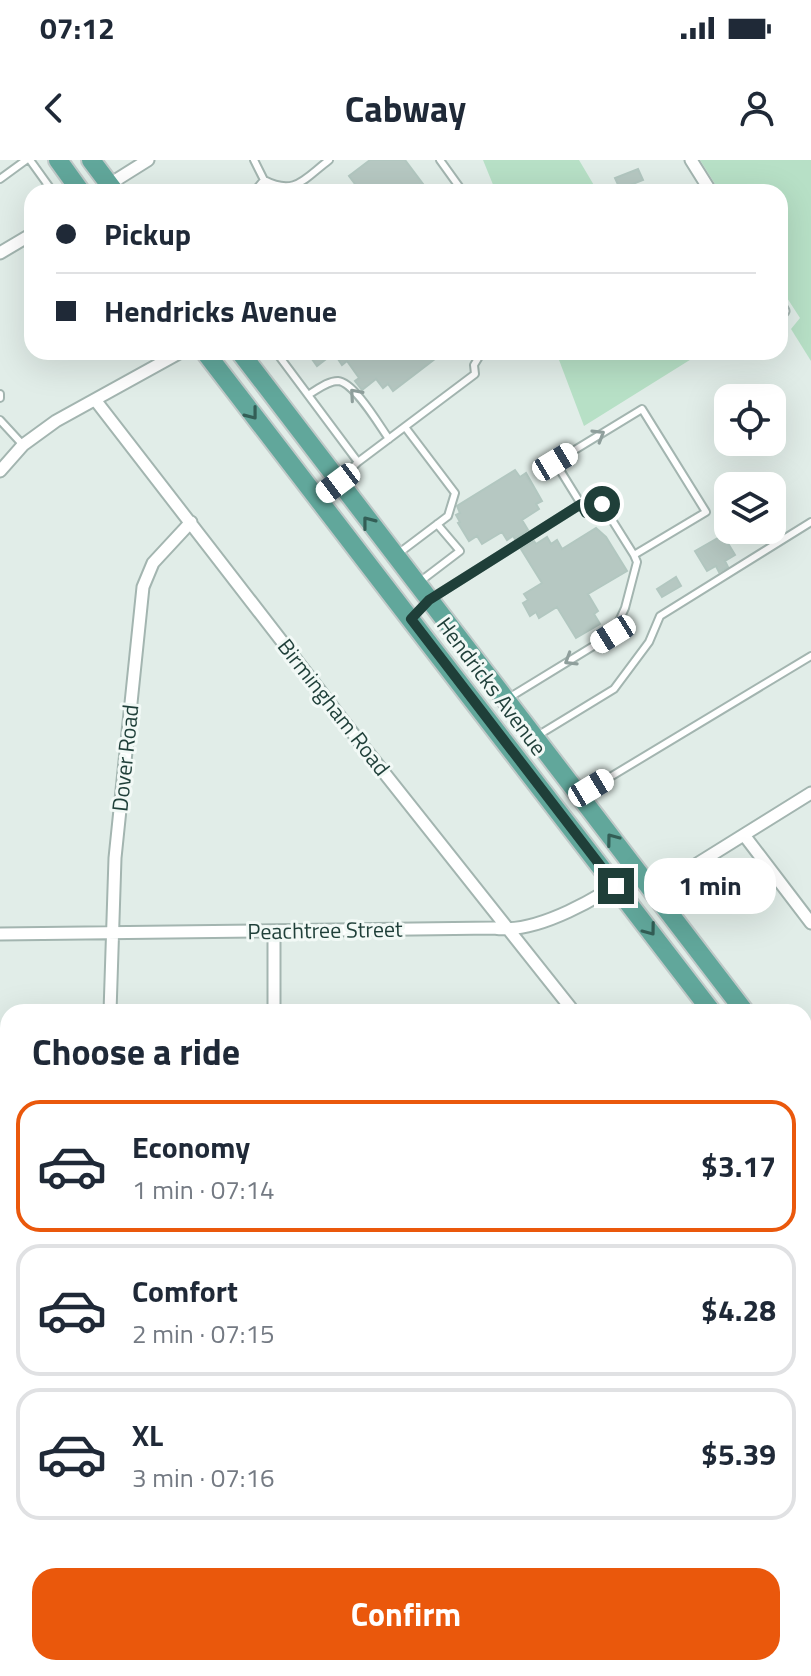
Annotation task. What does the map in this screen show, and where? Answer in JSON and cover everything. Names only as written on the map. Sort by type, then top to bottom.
[{"type":"main road","points":[[58,160],[75,184]]},
{"type":"main road","points":[[91,160],[104,184]]},
{"type":"main road","name":"Hendricks Avenue","points":[[211,360],[706,1004]]},
{"type":"main road","name":"Hendricks Avenue","points":[[246,360],[739,1004]]},
{"type":"main road","points":[[318,498],[338,483]]},
{"type":"main road","points":[[411,619],[429,600]]},
{"type":"main road","points":[[513,755],[534,738]]},
{"type":"street","points":[[115,184],[148,160]]},
{"type":"street","points":[[691,160],[706,184]]},
{"type":"street","points":[[0,253],[24,239]]},
{"type":"street","points":[[0,471],[23,445],[56,421],[167,360]]},
{"type":"street","name":"Birmingham Road","points":[[96,401],[568,1004]]},
{"type":"street","name":"Dover Road","points":[[110,1004],[115,858],[143,587],[153,563],[191,522]]},
{"type":"street","points":[[652,892],[811,793]]},
{"type":"street","points":[[744,835],[811,923]]},
{"type":"street","name":"Peachtree Street","points":[[0,934],[509,930],[549,919],[616,886],[636,871]]},
{"type":"street","points":[[274,931],[274,1004]]},
{"type":"lane","points":[[0,179],[28,160],[47,184]]},
{"type":"lane","points":[[294,184],[329,160]]},
{"type":"lane","points":[[440,160],[457,184]]},
{"type":"lane","points":[[256,161],[264,180],[272,184]]},
{"type":"lane","points":[[261,184],[264,180]]},
{"type":"lane","points":[[282,360],[358,462]]},
{"type":"lane","points":[[338,483],[358,462],[475,374],[477,360]]},
{"type":"lane","points":[[308,395],[327,383],[340,381],[350,386],[389,439]]},
{"type":"lane","points":[[505,700],[613,634],[625,608],[637,562],[602,504],[586,513],[555,462],[642,409],[706,512],[634,555]]},
{"type":"lane","points":[[0,420],[23,445]]},
{"type":"lane","points":[[395,556],[448,516],[455,493],[405,427]]},
{"type":"lane","points":[[429,600],[581,504]]},
{"type":"lane","points":[[534,738],[614,689],[649,642],[660,616],[811,522]]},
{"type":"lane","points":[[417,584],[460,551],[437,524]]},
{"type":"lane","points":[[579,796],[811,656]]},
{"type":"green space","points":[[483,160],[579,160],[593,184],[493,184]]},
{"type":"green space","points":[[700,160],[811,160],[811,361],[791,329],[800,318],[788,299],[788,184],[715,184]]},
{"type":"green space","points":[[559,360],[690,360],[584,426]]},
{"type":"building","points":[[370,160],[405,160],[423,184],[355,184],[349,176]]},
{"type":"building","points":[[638,169],[643,180],[618,184],[615,178]]},
{"type":"building","points":[[339,360],[434,360],[393,391],[388,384],[383,388],[376,379],[362,390],[355,381],[359,378],[347,361],[342,365]]},
{"type":"building","points":[[515,470],[520,477],[526,473],[542,501],[536,504],[539,509],[522,520],[528,530],[515,539],[513,536],[507,540],[502,532],[482,544],[477,536],[469,541],[458,523],[456,515],[460,513],[457,506]]},
{"type":"building","points":[[596,528],[606,537],[627,571],[588,594],[598,611],[594,614],[600,624],[576,638],[557,607],[539,618],[536,612],[530,616],[523,603],[528,600],[524,594],[542,583],[521,549],[547,537],[551,544],[557,540],[562,549]]},
{"type":"building","points":[[714,540],[714,544],[728,544],[735,555],[725,561],[728,567],[719,572],[716,566],[707,571],[695,551]]},
{"type":"building","points":[[676,577],[681,586],[662,597],[657,589]]},
{"type":"route","points":[[602,504],[586,513],[581,504],[429,600],[411,619],[616,886]]}]
